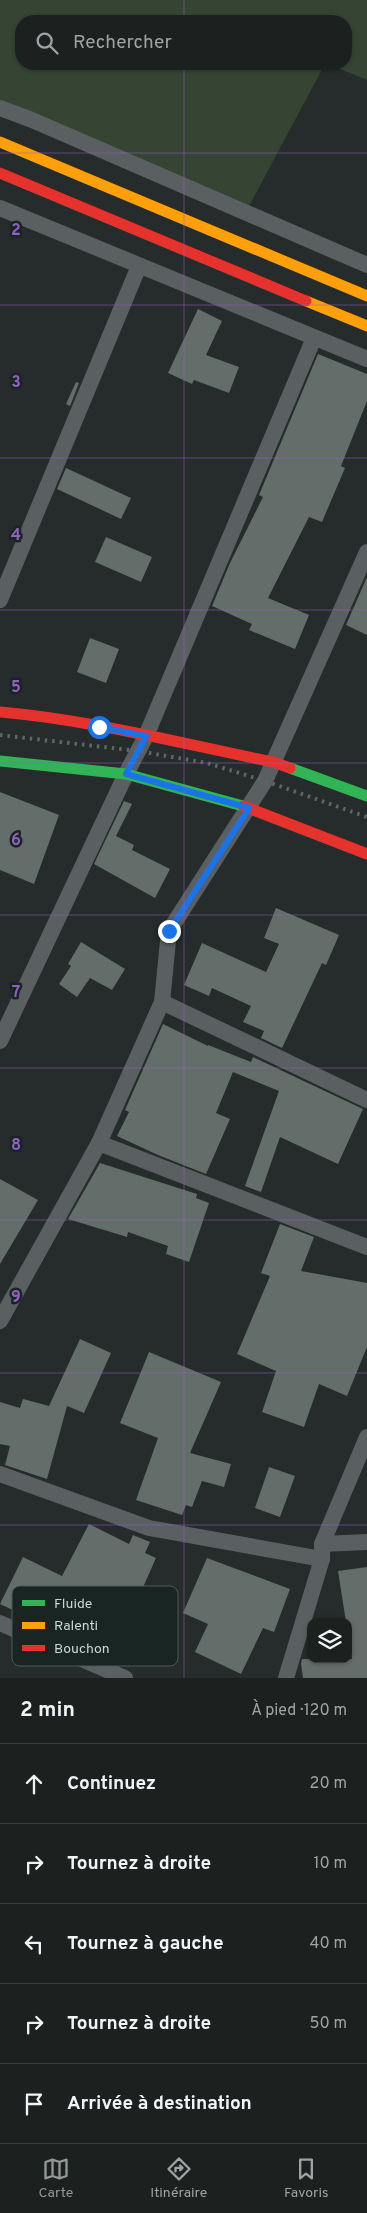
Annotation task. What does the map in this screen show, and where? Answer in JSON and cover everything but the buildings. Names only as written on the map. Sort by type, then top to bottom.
[{"type":"main road","points":[[0,142],[367,296]]},
{"type":"main road","points":[[0,173],[367,326]]},
{"type":"main road","points":[[0,712],[33,715],[273,762],[367,796]]},
{"type":"main road","points":[[0,761],[126,774],[249,808],[367,854]]},
{"type":"street","points":[[0,108],[32,120],[367,265]]},
{"type":"street","points":[[0,208],[367,359]]},
{"type":"street","points":[[0,600],[139,266]]},
{"type":"street","points":[[0,1041],[126,774],[146,736],[314,338]]},
{"type":"street","points":[[0,1321],[99,1143],[162,1002],[169,931],[249,808],[273,762],[367,552]]},
{"type":"street","points":[[162,1002],[367,1100]]},
{"type":"street","points":[[99,1143],[367,1247]]},
{"type":"street","points":[[286,1678],[322,1552],[367,1437]]},
{"type":"street","points":[[0,1474],[150,1528],[322,1552],[367,1542]]},
{"type":"street","points":[[0,1623],[12,1628]]},
{"type":"street","points":[[98,1666],[125,1678]]},
{"type":"green space","points":[[0,0],[367,0],[367,80],[343,70],[352,70],[352,15],[15,15],[15,70],[322,70],[248,208],[0,100]]},
{"type":"railway","points":[[0,735],[138,751],[207,763],[367,817]]},
{"type":"traffic: fast","points":[[0,761],[126,774],[243,806]]},
{"type":"traffic: fast","points":[[290,768],[367,796]]},
{"type":"traffic: slow","points":[[0,142],[367,296]]},
{"type":"traffic: slow","points":[[306,301],[367,326]]},
{"type":"traffic: jam","points":[[0,173],[306,301]]},
{"type":"traffic: jam","points":[[0,712],[69,721],[137,733],[273,762],[290,768]]},
{"type":"traffic: jam","points":[[243,806],[367,854]]},
{"type":"route","points":[[99,727],[146,736],[126,774],[249,808],[169,931]]}]
